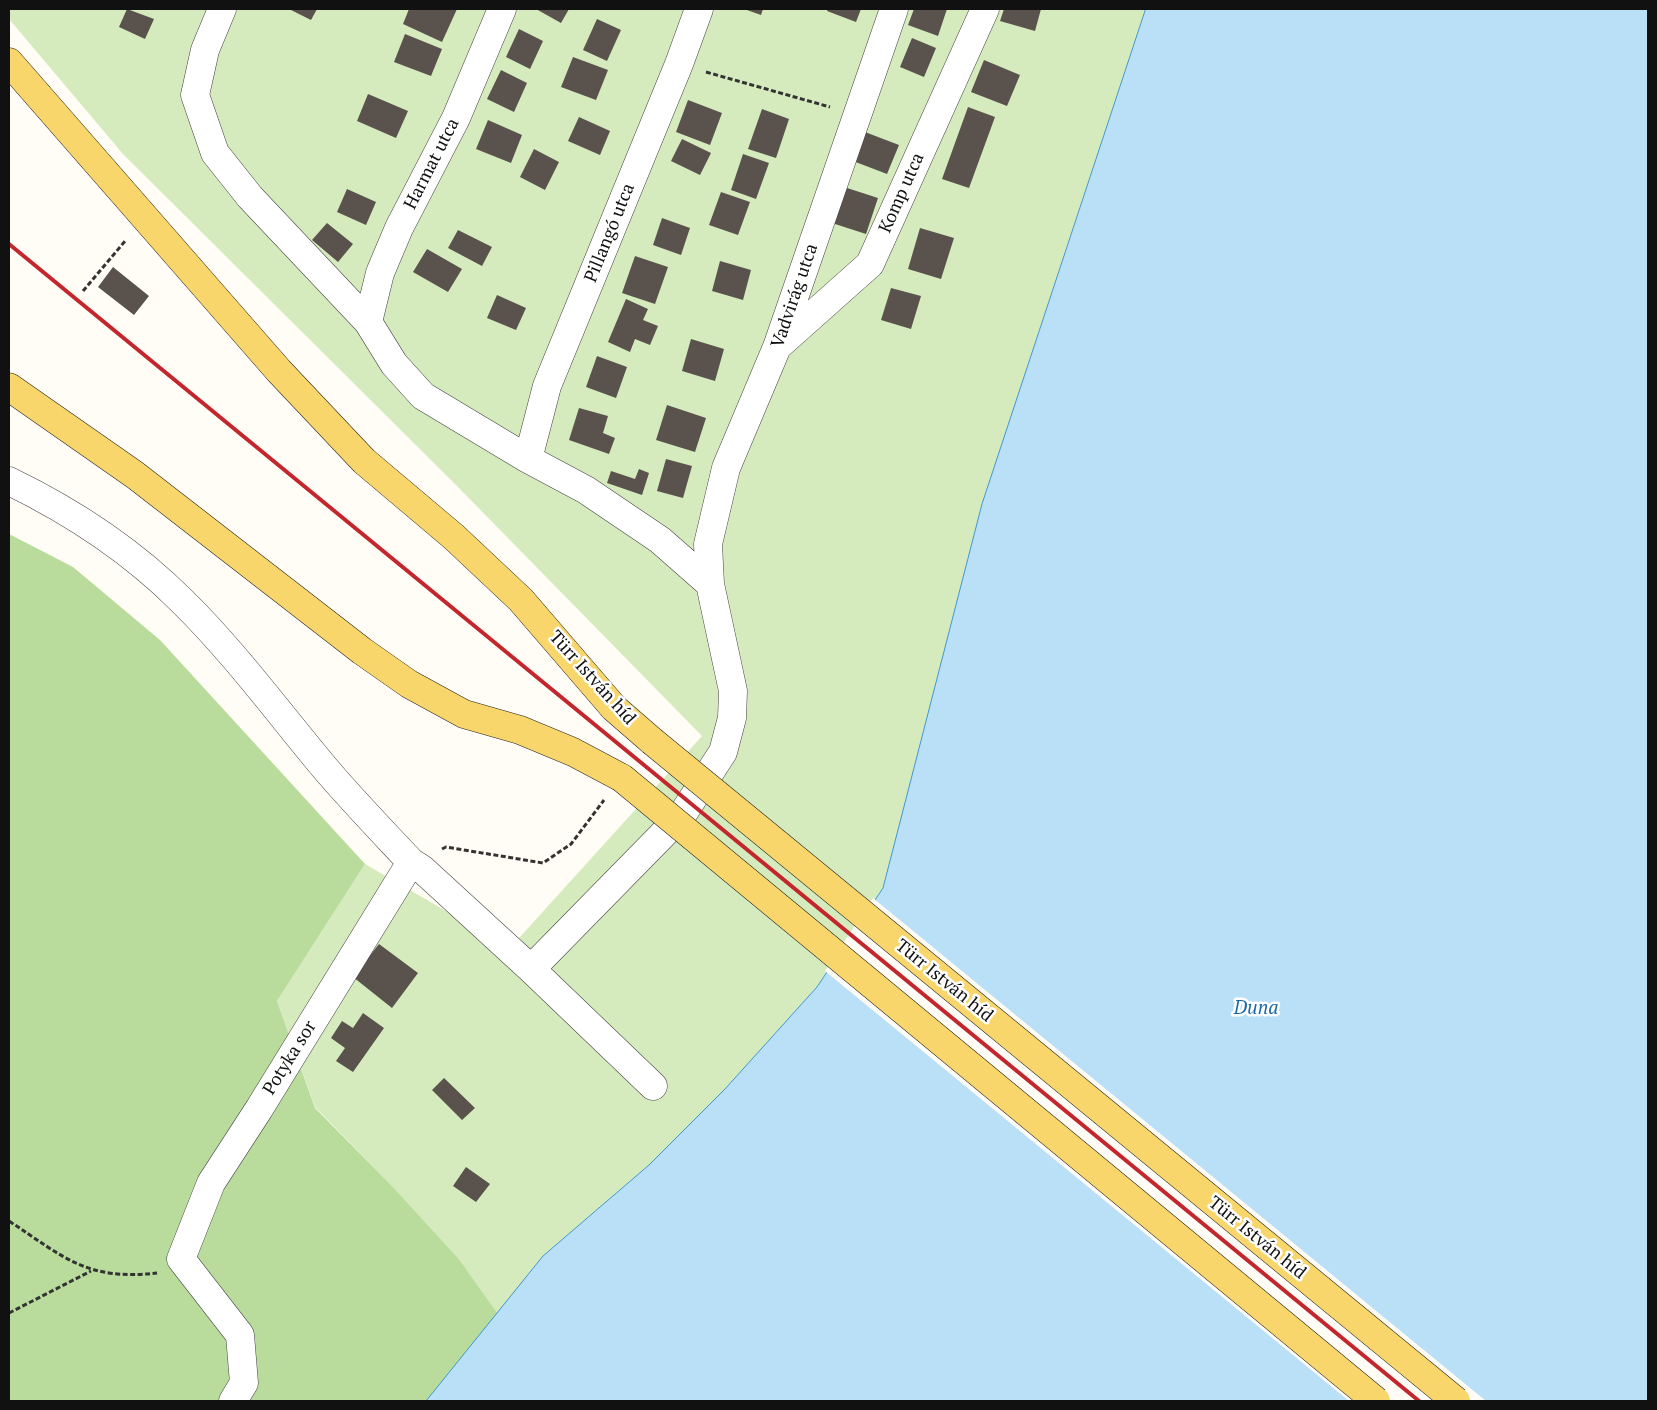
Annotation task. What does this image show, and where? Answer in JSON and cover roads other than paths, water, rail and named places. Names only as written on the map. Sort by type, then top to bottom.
[{"type":"main road","name":"Türr István híd","points":[[9,62],[279,371],[364,461],[454,537],[521,600],[614,708],[1456,1401]]},
{"type":"main road","points":[[9,387],[135,476],[362,651],[410,684],[464,714],[520,730],[573,752],[622,778],[1376,1401]]},
{"type":"street","points":[[222,9],[205,50],[195,95],[215,153],[250,197],[368,322],[394,364],[423,396],[528,459],[586,490],[660,540],[710,584]]},
{"type":"street","name":"Harmat utca","points":[[368,322],[384,264],[399,228],[456,118],[500,9]]},
{"type":"street","name":"Pillangó utca","points":[[528,459],[547,386],[679,64],[699,9]]},
{"type":"street","name":"Vadvirág utca","points":[[532,969],[682,814],[723,752],[732,718],[733,691],[710,584],[708,544],[726,468],[777,346],[894,9]]},
{"type":"street","name":"Komp utca","points":[[777,346],[870,264],[985,9]]},
{"type":"street","points":[[9,481],[38,495],[98,531],[136,560],[183,602],[219,641],[327,770],[411,862],[422,869],[532,969],[654,1086]]},
{"type":"street","name":"Potyka sor","points":[[233,1401],[244,1383],[240,1335],[181,1259],[211,1183],[411,862]]},
{"type":"water","name":"Duna","points":[[1146,9],[1648,9],[1648,1401],[426,1401],[543,1256],[649,1165],[725,1089],[817,987],[883,888],[982,504]]},
{"type":"railway","points":[[9,244],[1419,1401]]}]
